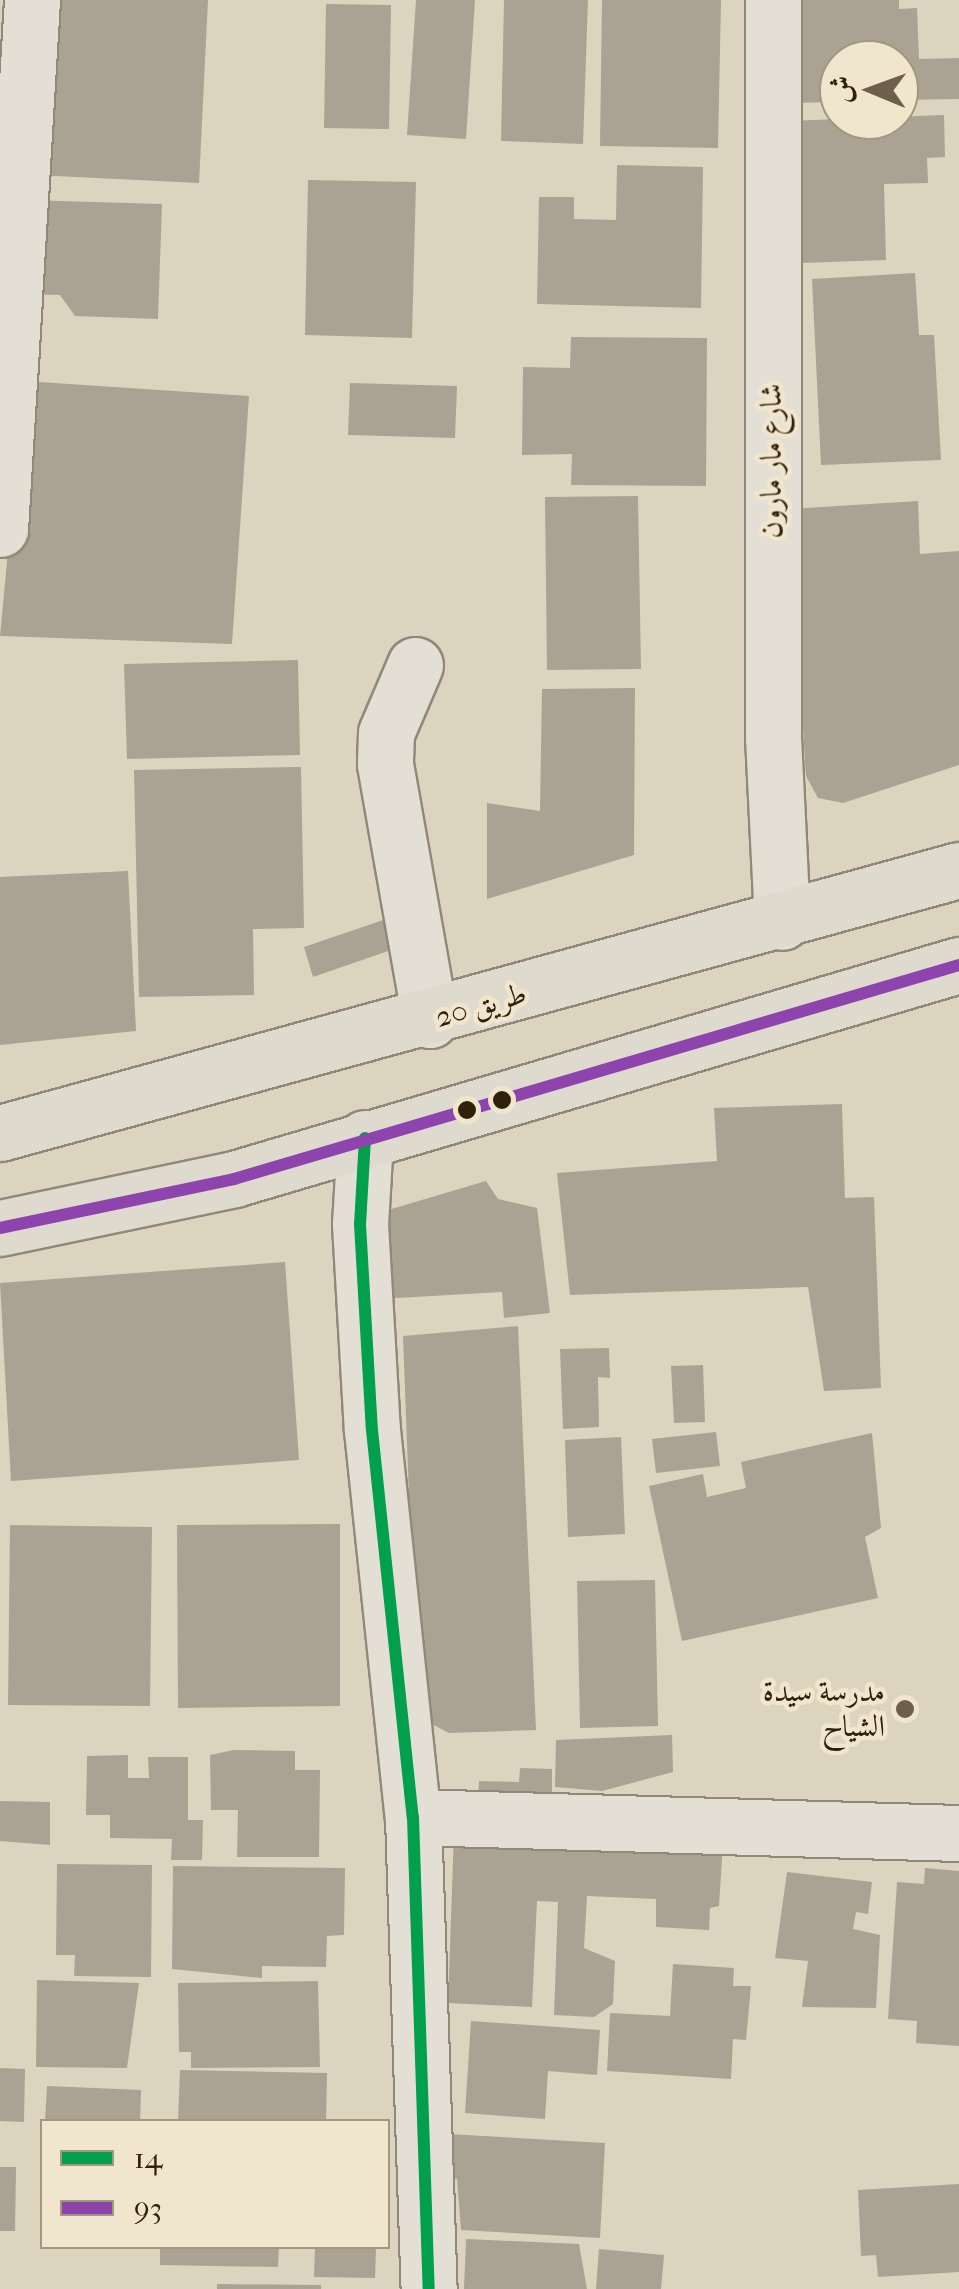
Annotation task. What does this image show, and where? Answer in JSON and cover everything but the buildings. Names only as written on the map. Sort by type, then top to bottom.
[{"type":"main road","name":"طريق 20","points":[[0,1133],[430,1020],[959,870]]},
{"type":"main road","points":[[0,1228],[234,1179],[959,965]]},
{"type":"street","points":[[0,529],[32,0]]},
{"type":"street","name":"شارع مار مارون","points":[[772,0],[772,737],[782,922]]},
{"type":"street","points":[[415,665],[386,733],[385,764],[430,1020]]},
{"type":"street","points":[[365,1138],[360,1224],[372,1430],[413,1817],[429,2289]]},
{"type":"street","points":[[413,1817],[959,1833]]},
{"type":"transit line","name":"93","points":[[0,1228],[234,1179],[959,965]]},
{"type":"transit line","name":"14","points":[[365,1138],[360,1224],[372,1430],[413,1817],[429,2289]]},
{"type":"place","name":"مدرسة سيدة الشياح","points":[[905,1709]]}]
